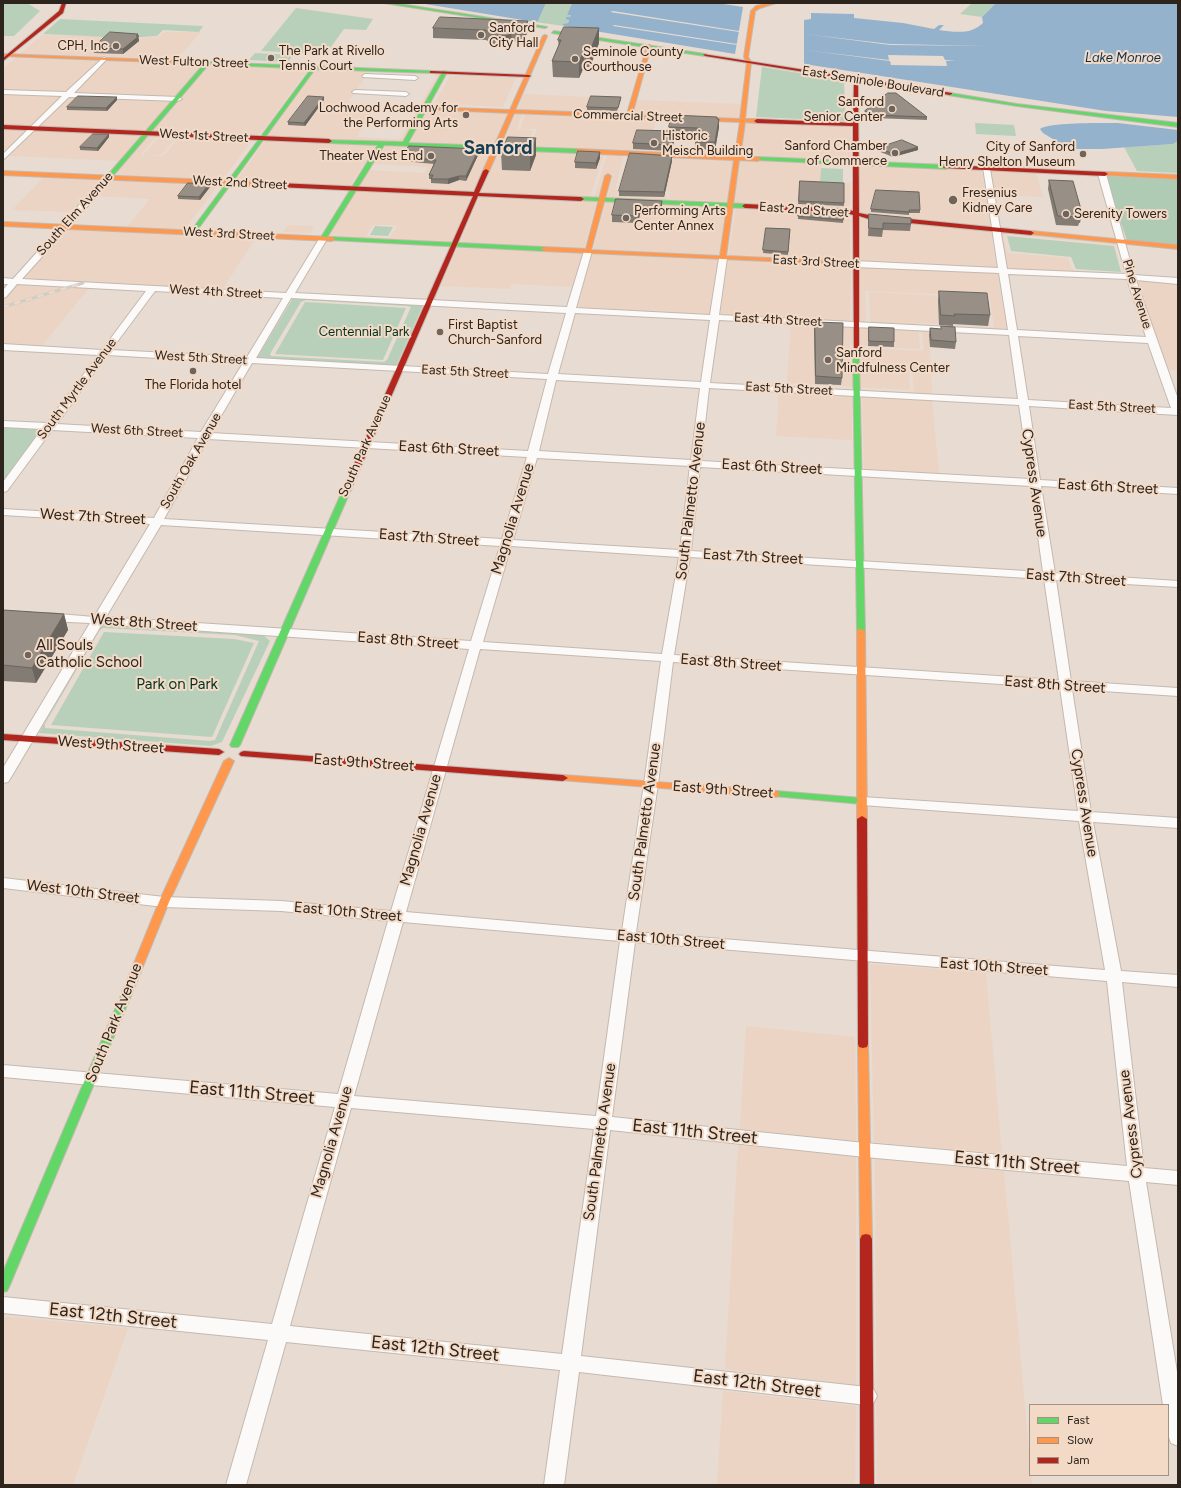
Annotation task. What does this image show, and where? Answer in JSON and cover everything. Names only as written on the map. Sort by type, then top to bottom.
[{"type":"street","points":[[36,23],[48,14],[54,3]]},
{"type":"street","points":[[5,55],[61,12],[64,3]]},
{"type":"street","points":[[386,3],[529,26],[548,31]]},
{"type":"street","name":"South Palmetto Avenue","points":[[554,1485],[628,937],[651,784],[667,659],[685,553],[715,317],[732,206],[748,80],[749,62],[746,57],[753,11],[758,7],[774,3]]},
{"type":"street","points":[[5,55],[44,14]]},
{"type":"street","name":"East Seminole Boulevard","points":[[548,31],[569,33],[1053,110],[1178,125]]},
{"type":"street","name":"South Park Avenue","points":[[235,745],[548,31]]},
{"type":"street","points":[[629,116],[648,46]]},
{"type":"street","name":"West Fulton Street","points":[[5,55],[314,67],[411,86],[445,72],[529,76]]},
{"type":"street","points":[[3,158],[69,95],[104,59]]},
{"type":"street","name":"South Elm Avenue","points":[[3,295],[178,99],[208,63]]},
{"type":"street","points":[[192,232],[314,67]]},
{"type":"street","points":[[405,144],[445,72]]},
{"type":"street","points":[[365,76],[411,86]]},
{"type":"street","points":[[856,79],[855,324],[862,671],[862,957],[867,1485]]},
{"type":"street","points":[[355,92],[411,86]]},
{"type":"street","points":[[3,92],[178,99]]},
{"type":"street","name":"Commercial Street","points":[[425,108],[855,125]]},
{"type":"street","name":"West 1st Street","points":[[3,127],[1178,177]]},
{"type":"street","name":"South Oak Avenue","points":[[3,779],[158,520],[205,434],[290,296],[353,188],[382,144]]},
{"type":"street","name":"Cypress Avenue","points":[[986,169],[1013,333],[1034,483],[1067,686],[1085,815],[1114,976],[1136,1174],[1178,1438]]},
{"type":"street","name":"West 2nd Street","points":[[3,173],[476,194]]},
{"type":"street","name":"Pine Avenue","points":[[1102,174],[1120,242],[1151,340],[1178,411]]},
{"type":"street","name":"Magnolia Avenue","points":[[236,1485],[278,1332],[439,768],[533,453],[552,376],[573,310],[608,176]]},
{"type":"street","name":"East 2nd Street","points":[[476,194],[846,211],[869,217],[1178,247]]},
{"type":"street","name":"West 3rd Street","points":[[3,224],[454,245]]},
{"type":"street","name":"East 3rd Street","points":[[454,245],[1002,270],[1178,281]]},
{"type":"street","name":"West 4th Street","points":[[3,281],[429,303]]},
{"type":"street","name":"South Myrtle Avenue","points":[[3,489],[152,289]]},
{"type":"street","name":"East 4th Street","points":[[429,303],[1151,340]]},
{"type":"street","name":"West 5th Street","points":[[3,347],[400,368]]},
{"type":"street","name":"East 5th Street","points":[[400,368],[1178,411]]},
{"type":"street","name":"West 6th Street","points":[[3,424],[366,444]]},
{"type":"street","name":"East 6th Street","points":[[366,444],[1178,491]]},
{"type":"street","name":"West 7th Street","points":[[3,512],[328,531]]},
{"type":"street","name":"East 7th Street","points":[[328,531],[1178,584]]},
{"type":"street","name":"West 8th Street","points":[[38,616],[285,633]]},
{"type":"street","name":"East 8th Street","points":[[285,633],[1067,686],[1178,692]]},
{"type":"street","name":"West 9th Street","points":[[3,737],[219,752]]},
{"type":"street","points":[[235,745],[243,748],[244,754],[238,759],[228,761],[220,758],[219,752],[225,747],[235,745]]},
{"type":"street","name":"East 9th Street","points":[[244,754],[862,801],[1085,815],[1178,823]]},
{"type":"street","name":"South Park Avenue","points":[[3,1287],[91,1080],[164,902],[228,761]]},
{"type":"street","name":"West 10th Street","points":[[3,883],[57,888],[164,902]]},
{"type":"street","name":"East 10th Street","points":[[164,902],[281,906],[862,957],[1178,982]]},
{"type":"street","name":"East 11th Street","points":[[3,1071],[91,1080],[344,1100],[603,1123],[865,1150],[1178,1178]]},
{"type":"street","name":"East 12th Street","points":[[3,1305],[278,1332],[867,1396]]},
{"type":"shaded area","points":[[165,32],[201,32],[176,60],[20,54],[42,35],[141,38],[158,37]]},
{"type":"shaded area","points":[[17,57],[99,60],[67,93],[3,90],[3,68]]},
{"type":"shaded area","points":[[106,60],[204,64],[176,97],[74,93]]},
{"type":"shaded area","points":[[211,64],[309,68],[262,132],[256,137],[152,132]]},
{"type":"shaded area","points":[[316,69],[370,71],[368,75],[362,75],[361,77],[366,77],[356,90],[352,90],[350,93],[355,93],[348,102],[376,105],[357,137],[397,139],[401,138],[438,74],[441,73],[402,143],[264,137]]},
{"type":"shaded area","points":[[450,76],[516,77],[503,107],[435,103]]},
{"type":"shaded area","points":[[3,93],[64,96],[31,126],[3,125]]},
{"type":"shaded area","points":[[524,94],[590,97],[586,113],[517,110]]},
{"type":"shaded area","points":[[71,96],[173,100],[144,132],[39,126]]},
{"type":"shaded area","points":[[637,100],[741,104],[739,119],[634,114]]},
{"type":"shaded area","points":[[428,109],[508,113],[493,146],[410,143]]},
{"type":"shaded area","points":[[516,113],[522,114],[517,129],[533,130],[527,146],[501,147]]},
{"type":"shaded area","points":[[525,114],[656,120],[652,135],[675,136],[674,152],[531,146],[537,129],[520,129]]},
{"type":"shaded area","points":[[746,122],[851,126],[851,162],[741,157]]},
{"type":"shaded area","points":[[3,128],[28,129],[8,149],[3,149]]},
{"type":"shaded area","points":[[36,130],[141,135],[118,161],[9,156]]},
{"type":"shaded area","points":[[149,135],[252,140],[222,180],[115,175]],"holes":[[[155,138],[177,140],[163,156],[140,155]]]},
{"type":"shaded area","points":[[157,139],[174,140],[161,155],[143,155]]},
{"type":"shaded area","points":[[265,141],[377,145],[350,186],[237,180]]},
{"type":"shaded area","points":[[384,146],[604,154],[590,197],[360,185],[368,170],[424,173],[427,167],[372,164]]},
{"type":"shaded area","points":[[607,155],[624,155],[615,190],[666,193],[667,200],[607,198],[613,174],[605,174],[598,197],[594,197]]},
{"type":"shaded area","points":[[627,155],[821,163],[820,182],[851,183],[850,206],[840,208],[677,201],[669,198],[670,191],[618,189]]},
{"type":"shaded area","points":[[859,165],[982,171],[991,226],[859,212]]},
{"type":"shaded area","points":[[990,171],[1036,173],[1043,197],[994,195]]},
{"type":"shaded area","points":[[45,176],[103,178],[72,212],[12,210]]},
{"type":"shaded area","points":[[111,179],[219,184],[184,230],[127,227],[150,199],[96,196]]},
{"type":"shaded area","points":[[356,190],[471,195],[451,243],[329,237]],"holes":[[[373,225],[394,225],[397,227],[389,238],[366,236]]]},
{"type":"shaded area","points":[[480,196],[597,201],[584,249],[460,243]]},
{"type":"shaded area","points":[[606,201],[727,207],[719,256],[593,249]]},
{"type":"shaded area","points":[[736,208],[850,214],[850,262],[728,256]]},
{"type":"shaded area","points":[[859,217],[991,230],[996,268],[860,262]]},
{"type":"shaded area","points":[[288,225],[314,226],[310,233],[283,232]]},
{"type":"shaded area","points":[[67,229],[256,238],[222,290],[21,280]]},
{"type":"shaded area","points":[[1000,231],[1116,243],[1117,245],[1007,234],[1003,236],[1007,251],[1009,253],[1068,258],[1072,269],[1076,271],[1112,273],[1006,268]]},
{"type":"shaded area","points":[[458,248],[583,253],[574,287],[512,284],[510,289],[441,286]]},
{"type":"shaded area","points":[[592,253],[718,260],[711,315],[578,307]]},
{"type":"shaded area","points":[[728,260],[851,266],[850,322],[720,315]]},
{"type":"shaded area","points":[[860,266],[997,272],[1007,330],[922,325],[993,327],[990,298],[986,296],[866,291],[866,322],[860,322]]},
{"type":"shaded area","points":[[1138,279],[1178,283],[1178,370],[1167,370],[1156,340]]},
{"type":"shaded area","points":[[17,284],[89,288],[41,347],[3,344],[3,301]]},
{"type":"shaded area","points":[[869,292],[986,298],[990,326],[918,323],[920,349],[850,345],[850,365],[909,368],[910,390],[787,383],[791,323],[871,327]]},
{"type":"shaded area","points":[[922,330],[929,331],[932,394],[862,391],[914,392],[912,367],[861,363],[861,348],[922,351],[924,349]]},
{"type":"shaded area","points":[[779,392],[852,396],[852,440],[776,436]]},
{"type":"shaded area","points":[[862,396],[932,400],[939,474],[864,469]]},
{"type":"shaded area","points":[[870,964],[986,973],[1002,1154],[874,1142]]},
{"type":"shaded area","points":[[746,1026],[855,1037],[856,1141],[740,1129]]},
{"type":"shaded area","points":[[738,1145],[856,1157],[856,1385],[725,1369]]},
{"type":"shaded area","points":[[875,1159],[1004,1171],[1029,1451],[1029,1476],[1031,1476],[1032,1485],[877,1485]]},
{"type":"shaded area","points":[[3,1316],[128,1328],[73,1485],[3,1485]]},
{"type":"shaded area","points":[[723,1391],[856,1406],[855,1485],[717,1485]]},
{"type":"green space","points":[[3,3],[27,3],[40,11],[14,36],[3,36]]},
{"type":"green space","points":[[546,3],[572,3],[567,15],[571,15],[567,24],[563,26],[535,22],[538,21]]},
{"type":"green space","points":[[972,3],[996,3],[982,17],[960,14]]},
{"type":"green space","points":[[296,8],[373,19],[366,30],[344,29],[326,54],[261,51]]},
{"type":"green space","points":[[60,19],[203,26],[199,32],[163,30],[157,36],[128,38],[43,34]]},
{"type":"green space","name":"The Park at Rivello Tennis Court","points":[[255,53],[293,55],[288,62],[249,60]]},
{"type":"green space","points":[[762,67],[841,80],[844,83],[846,121],[756,117]]},
{"type":"green space","points":[[975,123],[1014,125],[1016,136],[976,134]]},
{"type":"green space","points":[[1178,141],[1178,173],[1137,171],[1124,147],[1173,144]]},
{"type":"green space","points":[[821,168],[843,169],[843,183],[820,182]]},
{"type":"green space","points":[[1107,176],[1178,179],[1178,245],[1127,240]]},
{"type":"green space","points":[[375,226],[393,227],[388,236],[370,235]]},
{"type":"green space","points":[[1007,236],[1114,246],[1121,272],[1076,269],[1071,257],[1011,251]]},
{"type":"green space","points":[[293,298],[423,305],[396,366],[257,358]],"holes":[[[306,300],[411,307],[387,360],[384,362],[271,356],[270,354],[301,302]]]},
{"type":"green space","name":"Centennial Park","points":[[305,302],[406,308],[383,360],[275,354]]},
{"type":"green space","points":[[3,426],[43,429],[3,483]]},
{"type":"green space","points":[[101,625],[262,634],[270,641],[222,742],[211,746],[39,733]],"holes":[[[103,628],[235,635],[259,641],[215,740],[210,741],[45,728],[45,724],[99,631]]]},
{"type":"green space","name":"Park on Park","points":[[104,632],[234,639],[254,643],[212,737],[51,725]]},
{"type":"water","points":[[419,3],[546,3],[538,21],[535,22]]},
{"type":"water","points":[[572,3],[717,3],[743,7],[735,54],[564,26],[563,24],[568,23],[569,20],[566,19],[566,17],[570,17],[571,15],[567,15]]},
{"type":"water","name":"Lake Monroe","points":[[996,3],[1178,3],[1178,117],[1106,111],[804,64],[804,20],[811,19],[811,13],[854,14],[854,18],[903,23],[934,29],[939,25],[944,25],[939,30],[962,32],[978,27],[983,23],[982,17]]},
{"type":"water","points":[[1118,123],[1178,130],[1178,141],[1173,144],[1102,149],[1069,149],[1043,133],[1040,129],[1065,124]]},
{"type":"pier","points":[[613,11],[739,31],[739,32],[610,12]]},
{"type":"pier","points":[[613,26],[737,44],[737,45]]},
{"type":"pier","points":[[805,34],[890,44],[988,46],[890,45]]},
{"type":"pier","points":[[805,50],[889,60],[888,55],[943,56],[945,60],[956,61],[946,61],[947,66],[891,65],[890,61]]},
{"type":"building","points":[[440,17],[528,21],[523,31],[511,31],[509,35],[504,36],[496,35],[486,30],[433,28]]},
{"type":"building","points":[[564,27],[599,28],[590,51],[584,51],[579,62],[552,61],[561,40],[558,40]]},
{"type":"building","points":[[110,32],[138,34],[136,36],[139,36],[123,49],[93,48]]},
{"type":"building","points":[[888,93],[896,93],[927,117],[875,115],[876,113],[865,111]]},
{"type":"building","points":[[78,96],[117,97],[106,108],[67,107]]},
{"type":"building","points":[[308,96],[324,97],[304,123],[288,122]]},
{"type":"building","points":[[591,96],[621,97],[618,108],[587,107]]},
{"type":"building","points":[[672,115],[717,117],[717,119],[719,119],[715,142],[695,142],[698,128],[669,127]]},
{"type":"building","points":[[637,130],[675,131],[672,145],[633,143]]},
{"type":"building","points":[[93,134],[109,134],[97,148],[80,147]]},
{"type":"building","points":[[508,137],[536,138],[530,154],[501,153]]},
{"type":"building","name":"Sanford Chamber of Commerce","points":[[902,140],[918,147],[894,154],[878,148]]},
{"type":"building","points":[[409,146],[479,149],[466,176],[448,179],[431,179],[433,175],[429,175],[436,160],[403,157]]},
{"type":"building","points":[[578,151],[600,152],[596,163],[575,162]]},
{"type":"building","points":[[630,153],[672,156],[664,192],[619,191]]},
{"type":"building","points":[[1049,180],[1073,181],[1082,213],[1079,213],[1080,217],[1058,216]]},
{"type":"building","points":[[800,181],[844,183],[844,203],[799,201]]},
{"type":"building","points":[[188,183],[209,184],[199,197],[178,196]]},
{"type":"building","points":[[876,190],[919,192],[920,210],[909,210],[910,212],[871,209]]},
{"type":"building","points":[[616,199],[662,201],[661,208],[640,207],[638,216],[612,215]]},
{"type":"building","points":[[798,212],[844,214],[843,220],[798,216]]},
{"type":"building","points":[[869,214],[911,218],[911,224],[883,223],[883,229],[869,228]]},
{"type":"building","points":[[766,228],[790,229],[788,252],[763,250]]},
{"type":"building","points":[[939,291],[987,293],[990,315],[941,315]]},
{"type":"building","points":[[815,322],[843,323],[842,378],[816,376]]},
{"type":"building","points":[[941,326],[955,327],[956,342],[931,340],[930,328],[941,329]]},
{"type":"building","points":[[869,327],[894,328],[894,342],[869,341]]},
{"type":"building","name":"All Souls Catholic School","points":[[3,610],[64,614],[32,668],[3,665]]},
{"type":"railway","points":[[3,307],[83,283]]},
{"type":"traffic: fast","points":[[386,3],[545,27]]},
{"type":"traffic: fast","points":[[554,32],[705,55]]},
{"type":"traffic: fast","points":[[183,62],[432,72]]},
{"type":"traffic: fast","points":[[109,177],[208,63]]},
{"type":"traffic: fast","points":[[193,232],[314,67]]},
{"type":"traffic: fast","points":[[405,144],[445,72]]},
{"type":"traffic: fast","points":[[950,94],[1017,105],[1178,125]]},
{"type":"traffic: fast","points":[[329,141],[578,151]]},
{"type":"traffic: fast","points":[[323,239],[382,143]]},
{"type":"traffic: fast","points":[[758,159],[946,167]]},
{"type":"traffic: fast","points":[[581,199],[745,206]]},
{"type":"traffic: fast","points":[[332,239],[544,249]]},
{"type":"traffic: fast","points":[[856,355],[861,631]]},
{"type":"traffic: fast","points":[[235,745],[348,487]]},
{"type":"traffic: fast","points":[[776,794],[862,801]]},
{"type":"traffic: fast","points":[[3,1287],[127,993]]},
{"type":"traffic: slow","points":[[723,258],[748,79],[749,62],[746,57],[753,11],[758,7],[774,3]]},
{"type":"traffic: slow","points":[[486,171],[545,36]]},
{"type":"traffic: slow","points":[[629,116],[649,46]]},
{"type":"traffic: slow","points":[[3,55],[183,62]]},
{"type":"traffic: slow","points":[[425,108],[757,121]]},
{"type":"traffic: slow","points":[[578,151],[758,159]]},
{"type":"traffic: slow","points":[[3,173],[278,185]]},
{"type":"traffic: slow","points":[[1105,174],[1178,177]]},
{"type":"traffic: slow","points":[[588,251],[608,176]]},
{"type":"traffic: slow","points":[[3,224],[332,239]]},
{"type":"traffic: slow","points":[[1031,233],[1178,247]]},
{"type":"traffic: slow","points":[[544,249],[855,264]]},
{"type":"traffic: slow","points":[[861,631],[862,819]]},
{"type":"traffic: slow","points":[[127,993],[164,902],[229,761]]},
{"type":"traffic: slow","points":[[563,778],[776,794]]},
{"type":"traffic: slow","points":[[863,1044],[866,1239]]},
{"type":"traffic: jam","points":[[3,60],[61,12],[64,3]]},
{"type":"traffic: jam","points":[[705,55],[950,94]]},
{"type":"traffic: jam","points":[[432,72],[529,76]]},
{"type":"traffic: jam","points":[[856,79],[856,355]]},
{"type":"traffic: jam","points":[[757,121],[855,125]]},
{"type":"traffic: jam","points":[[3,127],[329,141]]},
{"type":"traffic: jam","points":[[946,167],[1105,174]]},
{"type":"traffic: jam","points":[[348,487],[486,171]]},
{"type":"traffic: jam","points":[[278,185],[581,199]]},
{"type":"traffic: jam","points":[[745,206],[846,211],[869,217],[1031,233]]},
{"type":"traffic: jam","points":[[3,737],[219,752]]},
{"type":"traffic: jam","points":[[244,754],[563,778]]},
{"type":"traffic: jam","points":[[862,819],[863,1044]]},
{"type":"traffic: jam","points":[[866,1239],[867,1485]]},
{"type":"place","name":"Sanford City Hall","points":[[481,35]]},
{"type":"place","name":"CPH, Inc","points":[[116,46]]},
{"type":"place","name":"The Park at Rivello Tennis Court","points":[[271,58]]},
{"type":"place","name":"Seminole County Courthouse","points":[[575,59]]},
{"type":"place","name":"Sanford Senior Center","points":[[892,109]]},
{"type":"place","name":"Lochwood Academy for the Performing Arts","points":[[466,115]]},
{"type":"place","name":"Historic Meisch Building","points":[[654,143]]},
{"type":"place","name":"Sanford Chamber of Commerce","points":[[895,153]]},
{"type":"place","name":"City of Sanford Henry Shelton Museum","points":[[1083,154]]},
{"type":"place","name":"Theater West End","points":[[431,156]]},
{"type":"place","name":"Fresenius Kidney Care","points":[[953,200]]},
{"type":"place","name":"Serenity Towers","points":[[1066,214]]},
{"type":"place","name":"Performing Arts Center Annex","points":[[626,218]]},
{"type":"place","name":"First Baptist Church-Sanford","points":[[440,332]]},
{"type":"place","name":"Sanford Mindfulness Center","points":[[828,360]]},
{"type":"place","name":"The Florida hotel","points":[[193,371]]},
{"type":"place","name":"All Souls Catholic School","points":[[28,655]]},
{"type":"district","name":"Sanford","points":[[498,148]]}]
